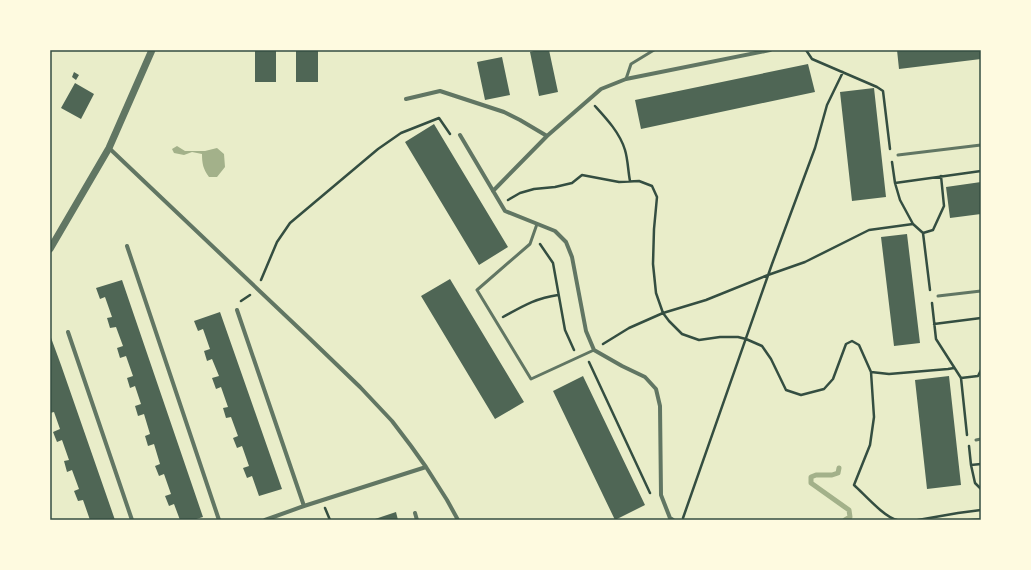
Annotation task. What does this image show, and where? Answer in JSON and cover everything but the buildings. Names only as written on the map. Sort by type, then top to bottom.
[{"type":"street","points":[[51,245],[109,148],[152,50]]},
{"type":"street","points":[[493,190],[547,136],[601,89],[626,79],[770,50]]},
{"type":"street","points":[[406,99],[440,91],[509,115],[547,136]]},
{"type":"street","points":[[460,135],[505,211],[555,231],[566,242],[572,257],[586,331],[594,350],[645,377],[656,389],[660,406],[661,495],[670,519]]},
{"type":"street","points":[[109,148],[258,288],[360,387],[392,422],[411,446],[447,500],[458,520]]},
{"type":"street","points":[[127,246],[219,520]]},
{"type":"street","points":[[237,310],[304,506]]},
{"type":"street","points":[[68,332],[132,520]]},
{"type":"street","points":[[265,520],[426,467]]},
{"type":"street","points":[[415,513],[417,520]]},
{"type":"lane","points":[[626,79],[631,64],[654,50]]},
{"type":"lane","points":[[898,155],[981,145]]},
{"type":"lane","points":[[537,224],[530,244],[477,290],[531,379],[594,350]]},
{"type":"lane","points":[[938,296],[981,291]]},
{"type":"lane","points":[[976,440],[981,439]]},
{"type":"path","points":[[806,50],[812,59],[877,87],[882,91],[890,149]]},
{"type":"path","points":[[682,520],[768,275],[815,148],[827,105],[843,72]]},
{"type":"path","points":[[589,99],[611,125],[622,143],[625,151],[630,181]]},
{"type":"path","points":[[237,310],[237,303],[258,288],[277,242],[290,223],[378,149],[401,133],[439,118],[453,138],[460,135]]},
{"type":"path","points":[[891,156],[895,183],[900,200],[913,224],[923,233],[931,296]]},
{"type":"path","points":[[895,183],[981,171]]},
{"type":"path","points":[[501,204],[520,193],[534,189],[555,187],[572,183],[582,175],[619,182],[639,181],[652,186],[657,197],[653,264],[656,293],[663,313],[682,334],[699,340],[720,337],[746,338],[762,346],[771,359],[786,390],[801,395],[824,389],[833,379],[846,344],[852,341],[859,345],[870,372],[874,417],[870,445],[854,485],[887,515],[892,519],[897,520]]},
{"type":"path","points":[[923,233],[933,230],[944,206],[941,176]]},
{"type":"path","points":[[594,350],[629,328],[663,313],[706,300],[805,262],[869,230],[913,224]]},
{"type":"path","points":[[532,237],[541,246],[553,263],[565,330],[577,358]]},
{"type":"path","points":[[496,321],[525,305],[545,297],[558,295]]},
{"type":"path","points":[[931,302],[936,338],[961,378],[971,465],[975,483],[981,489]]},
{"type":"path","points":[[934,324],[981,318]]},
{"type":"path","points":[[586,354],[652,498]]},
{"type":"path","points":[[870,372],[889,374],[954,368]]},
{"type":"path","points":[[961,378],[978,376],[981,370]]},
{"type":"path","points":[[971,465],[981,464]]},
{"type":"path","points":[[918,520],[981,510]]},
{"type":"shaded area","points":[[177,146],[185,151],[205,151],[217,148],[224,154],[225,167],[217,177],[209,177],[203,166],[202,154],[192,152],[184,155],[174,153],[172,149]]},
{"type":"waterway","points":[[839,468],[838,473],[832,475],[816,475],[811,477],[811,483],[849,510],[850,517],[845,520]]}]
